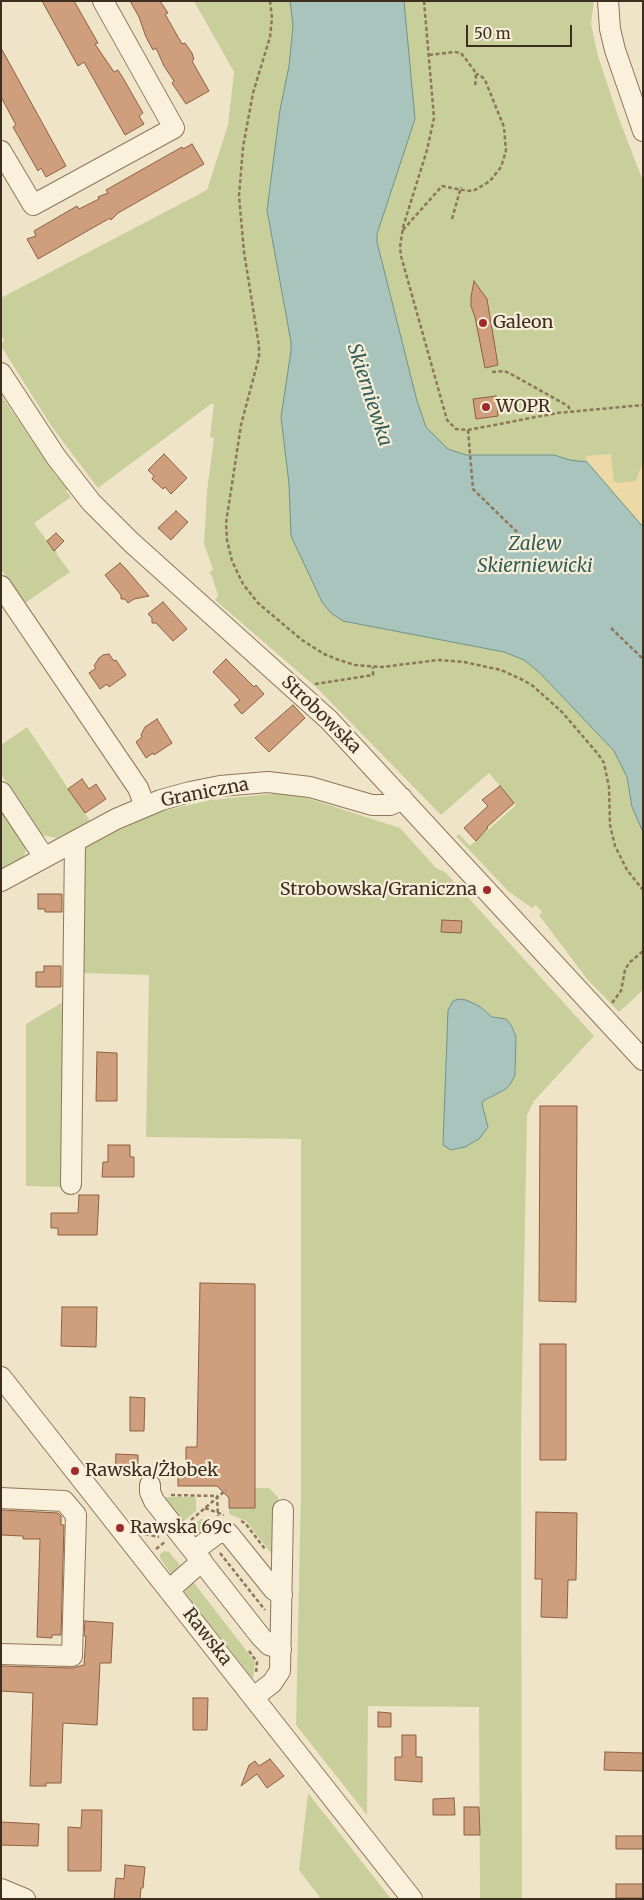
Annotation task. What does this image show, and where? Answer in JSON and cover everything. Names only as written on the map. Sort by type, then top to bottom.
[{"type":"street","points":[[1,151],[33,205],[174,128],[103,1]]},
{"type":"street","points":[[608,1],[610,29],[615,50],[643,130]]},
{"type":"street","name":"Strobowska","points":[[1,373],[56,457],[98,509],[130,542],[347,738],[643,1060]]},
{"type":"street","points":[[1,586],[138,788],[145,806]]},
{"type":"street","name":"Graniczna","points":[[1,881],[145,806],[190,792],[253,782],[282,783],[310,787],[372,805],[390,805],[402,798]]},
{"type":"street","points":[[1,792],[44,858]]},
{"type":"street","points":[[72,1184],[75,841]]},
{"type":"street","name":"Rawska","points":[[1,1377],[169,1590],[255,1689],[412,1899]]},
{"type":"street","points":[[151,1491],[198,1556],[265,1641],[281,1649]]},
{"type":"street","points":[[1,1498],[64,1501],[76,1515],[72,1656],[1,1654]]},
{"type":"street","points":[[255,1689],[272,1682],[278,1675],[281,1649],[283,1510]]},
{"type":"street","points":[[169,1590],[218,1533],[228,1533],[274,1590],[282,1595]]},
{"type":"path","points":[[270,1],[272,18],[270,37],[253,93],[243,146],[239,196],[240,221],[259,346],[259,357],[242,425],[226,524],[227,540],[232,561],[250,595],[302,640],[324,654],[355,665],[373,667],[438,660],[472,664],[501,670],[523,680],[538,690],[562,712],[604,763],[609,787],[610,825],[615,846],[627,870],[643,890]]},
{"type":"path","points":[[424,1],[433,126],[402,230],[401,256],[444,414],[452,426],[460,430],[468,430],[571,411],[643,405]]},
{"type":"path","points":[[402,230],[408,226],[442,186],[475,190],[490,181],[501,167],[506,151],[504,127],[483,77],[476,74],[461,53],[429,55]]},
{"type":"path","points":[[475,86],[476,74]]},
{"type":"path","points":[[452,219],[460,188]]},
{"type":"path","points":[[492,372],[504,371],[568,406],[571,411]]},
{"type":"path","points":[[468,430],[473,489],[520,535]]},
{"type":"path","points":[[611,628],[643,659]]},
{"type":"path","points":[[298,692],[305,686],[373,675],[373,667]]},
{"type":"path","points":[[599,1013],[618,997],[625,970],[629,963],[643,951]]},
{"type":"path","points":[[151,1491],[164,1495],[218,1497]]},
{"type":"path","points":[[138,1534],[159,1536],[165,1542]]},
{"type":"path","points":[[246,1646],[257,1662],[255,1689]]},
{"type":"green space","points":[[194,1],[594,1],[591,24],[598,56],[618,116],[643,181],[643,990],[619,1012],[587,979],[539,915],[542,912],[536,905],[532,908],[508,891],[456,836],[459,834],[470,846],[516,805],[489,773],[441,815],[317,688],[215,600],[218,595],[212,576],[209,573],[213,569],[204,544],[207,491],[214,438],[210,437],[214,404],[211,404],[98,488],[52,427],[1,346],[4,340],[1,334],[1,298],[207,190],[228,125],[234,72]]},
{"type":"green space","points":[[1,395],[56,476],[68,489],[66,491],[71,497],[34,523],[55,549],[70,572],[25,603],[1,569]]},
{"type":"green space","points":[[27,727],[90,821],[57,838],[42,835],[1,774],[1,745]]},
{"type":"green space","points":[[280,793],[304,797],[400,828],[436,868],[445,872],[594,1036],[534,1101],[527,1115],[521,1436],[522,1899],[480,1899],[479,1707],[368,1706],[367,1815],[296,1725],[301,1490],[301,1139],[146,1137],[149,975],[80,973],[82,858],[87,846],[141,819],[163,811],[211,800]],"holes":[[[479,1006],[492,1017],[506,1019],[516,1036],[515,1075],[506,1089],[483,1101],[482,1104],[488,1127],[443,1145],[445,1111]]]},
{"type":"green space","points":[[1,805],[27,843],[24,857],[1,869]]},
{"type":"green space","points":[[68,999],[65,1187],[26,1186],[26,1024]]},
{"type":"green space","points":[[255,1488],[269,1488],[278,1497],[278,1562],[246,1521],[229,1514],[229,1508],[255,1508]]},
{"type":"green space","points":[[157,1497],[196,1497],[196,1511],[179,1525]]},
{"type":"green space","points":[[201,1519],[215,1519],[215,1528],[198,1538],[184,1532]]},
{"type":"green space","points":[[164,1551],[169,1552],[184,1570],[173,1575],[171,1574],[160,1558],[160,1554]]},
{"type":"green space","points":[[191,1579],[255,1662],[253,1679],[182,1589]]},
{"type":"green space","points":[[308,1793],[391,1899],[321,1899],[299,1870]]},
{"type":"sand","points":[[611,454],[614,481],[617,483],[636,481],[643,461],[643,527],[587,462],[586,456]]},
{"type":"water","name":"Zalew Skierniewicki","points":[[290,1],[404,1],[415,119],[377,234],[377,242],[417,401],[426,427],[448,449],[466,455],[554,455],[570,460],[587,462],[643,527],[643,832],[632,807],[627,777],[614,751],[539,672],[524,660],[504,652],[343,621],[331,613],[322,602],[291,536],[289,484],[281,417],[291,342],[267,210],[280,110],[289,66],[293,26]]},
{"type":"water","points":[[458,999],[466,1000],[479,1006],[492,1017],[506,1019],[511,1025],[516,1036],[515,1075],[506,1089],[483,1101],[482,1104],[488,1127],[479,1139],[465,1147],[451,1150],[443,1145],[448,1010],[453,1001]]},
{"type":"building","points":[[42,1],[74,1],[98,43],[95,44],[114,72],[118,70],[143,113],[139,116],[144,124],[125,135],[84,62],[78,66]]},
{"type":"building","points":[[130,1],[160,1],[168,13],[165,14],[182,44],[185,43],[192,53],[194,59],[192,61],[209,91],[186,104],[172,83],[174,81],[164,66],[156,48],[153,50]]},
{"type":"building","points":[[1,48],[66,166],[46,177],[41,168],[38,171],[13,127],[16,125],[1,97]]},
{"type":"building","points":[[192,144],[204,164],[118,213],[111,220],[110,218],[38,259],[27,239],[36,236],[34,231],[77,206],[79,209],[99,199],[98,197],[108,193],[106,190],[182,147],[183,149]]},
{"type":"building","name":"Galeon","points":[[474,281],[487,299],[498,365],[485,368],[471,306]]},
{"type":"building","name":"WOPR","points":[[496,396],[498,416],[476,419],[473,399]]},
{"type":"building","points":[[164,454],[187,478],[171,494],[165,487],[163,489],[152,479],[154,476],[148,470]]},
{"type":"building","points":[[176,511],[188,522],[171,540],[158,528]]},
{"type":"building","points":[[56,533],[64,541],[54,551],[47,541]]},
{"type":"building","points":[[120,563],[149,596],[134,599],[128,603],[125,599],[121,599],[121,595],[105,575]]},
{"type":"building","points":[[163,602],[187,629],[173,641],[156,623],[152,623],[152,618],[148,614]]},
{"type":"building","points":[[109,654],[114,661],[116,660],[126,675],[109,687],[107,684],[100,689],[89,673],[96,668],[94,666],[99,658]]},
{"type":"building","points":[[226,659],[254,687],[256,685],[264,694],[242,714],[234,705],[240,700],[213,672]]},
{"type":"building","points":[[293,705],[305,718],[269,752],[255,738]]},
{"type":"building","points":[[157,719],[172,743],[146,758],[136,742],[142,737],[141,735],[145,727]]},
{"type":"building","points":[[82,779],[89,789],[96,784],[106,799],[85,813],[68,789]]},
{"type":"building","points":[[500,786],[514,803],[487,827],[476,841],[464,828],[488,806],[482,800]]},
{"type":"building","points":[[38,894],[62,894],[62,912],[45,912],[45,909],[38,909]]},
{"type":"building","points":[[442,920],[462,921],[461,933],[441,932]]},
{"type":"building","points":[[44,966],[61,966],[61,987],[36,987],[36,972],[44,972]]},
{"type":"building","points":[[97,1052],[117,1053],[117,1101],[96,1101]]},
{"type":"building","points":[[540,1106],[577,1106],[576,1302],[539,1301]]},
{"type":"building","points":[[108,1145],[130,1145],[130,1157],[134,1157],[134,1177],[102,1177],[103,1162],[108,1162]]},
{"type":"building","points":[[79,1195],[99,1195],[97,1235],[58,1235],[58,1228],[51,1228],[51,1213],[78,1213]]},
{"type":"building","points":[[200,1283],[255,1284],[255,1508],[229,1508],[229,1498],[217,1486],[178,1486],[178,1469],[186,1469],[186,1447],[197,1447]]},
{"type":"building","points":[[62,1307],[97,1307],[96,1347],[61,1346]]},
{"type":"building","points":[[540,1344],[566,1344],[566,1460],[540,1460]]},
{"type":"building","points":[[130,1397],[145,1398],[144,1431],[130,1431]]},
{"type":"building","points":[[116,1454],[138,1455],[138,1475],[115,1474]]},
{"type":"building","points":[[1,1510],[58,1513],[61,1516],[61,1525],[64,1525],[61,1635],[52,1635],[52,1638],[37,1637],[40,1539],[23,1539],[23,1536],[1,1535]]},
{"type":"building","points":[[536,1512],[577,1513],[576,1580],[568,1580],[567,1618],[541,1617],[542,1579],[535,1579]]},
{"type":"building","points":[[85,1621],[113,1623],[111,1663],[100,1663],[97,1725],[63,1723],[61,1783],[46,1783],[46,1786],[30,1786],[33,1693],[1,1691],[1,1666],[72,1668],[84,1665]]},
{"type":"building","points":[[193,1698],[208,1698],[207,1730],[193,1730]]},
{"type":"building","points":[[378,1712],[391,1713],[391,1727],[378,1727]]},
{"type":"building","points":[[402,1735],[416,1735],[416,1757],[422,1757],[422,1782],[395,1780],[395,1757],[402,1757]]},
{"type":"building","points":[[605,1752],[643,1753],[643,1771],[604,1770]]},
{"type":"building","points":[[270,1759],[284,1776],[267,1788],[257,1774],[241,1786],[249,1765],[255,1761],[259,1766]]},
{"type":"building","points":[[454,1798],[455,1815],[433,1815],[433,1799]]},
{"type":"building","points":[[464,1807],[479,1807],[480,1835],[464,1835]]},
{"type":"building","points":[[82,1810],[102,1810],[101,1871],[68,1871],[68,1827],[81,1828]]},
{"type":"building","points":[[1,1822],[39,1824],[38,1846],[1,1845]]},
{"type":"building","points":[[616,1836],[643,1836],[643,1849],[616,1849]]},
{"type":"building","points":[[125,1865],[145,1867],[140,1899],[114,1899],[116,1878],[124,1879]]},
{"type":"building","points":[[616,1884],[643,1884],[643,1898],[616,1898]]},
{"type":"place","name":"Galeon","points":[[483,323]]},
{"type":"place","name":"WOPR","points":[[486,407]]},
{"type":"place","name":"Strobowska/Graniczna","points":[[487,890]]},
{"type":"place","name":"Rawska/Żłobek","points":[[75,1471]]},
{"type":"place","name":"Rawska 69c","points":[[120,1528]]},
{"type":"water label","name":"Skierniewka","points":[[369,395]]}]
